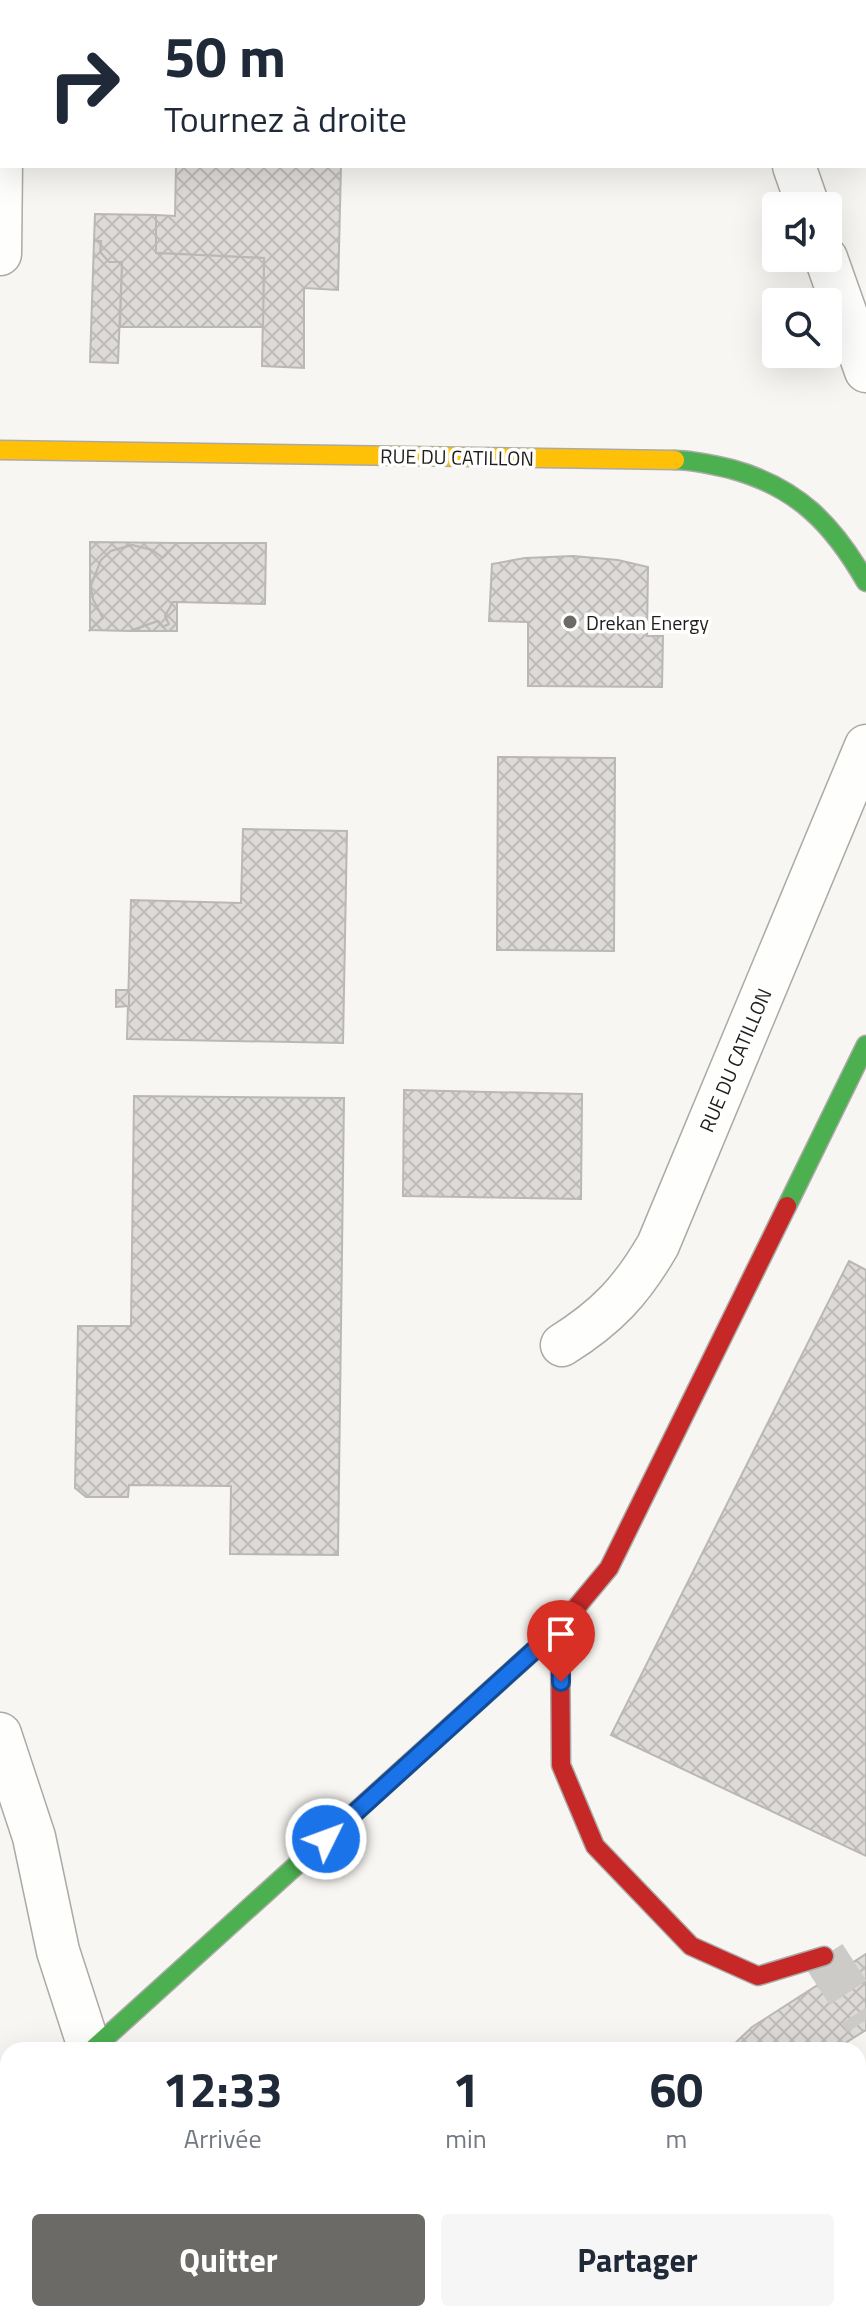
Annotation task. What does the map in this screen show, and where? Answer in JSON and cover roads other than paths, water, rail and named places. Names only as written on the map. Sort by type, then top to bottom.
[{"type":"street","points":[[0,254],[1,168]]},
{"type":"street","points":[[795,168],[803,192]]},
{"type":"street","points":[[831,272],[866,371]]},
{"type":"street","name":"RUE DU CATILLON","points":[[0,450],[684,460],[712,464],[754,474],[807,506],[838,537],[866,582]]},
{"type":"street","name":"RUE DU CATILLON","points":[[562,1345],[594,1325],[614,1307],[658,1245],[866,746]]},
{"type":"street","points":[[100,2042],[560,1627],[609,1568],[866,1045]]},
{"type":"street","points":[[560,1627],[561,1765],[595,1846],[691,1946],[758,1976],[824,1956]]},
{"type":"street","points":[[0,1734],[34,1837],[58,1951],[88,2042]]},
{"type":"tunnel","points":[[824,1956],[866,2020]]},
{"type":"place","name":"Drekan Energy","points":[[570,622]]}]
